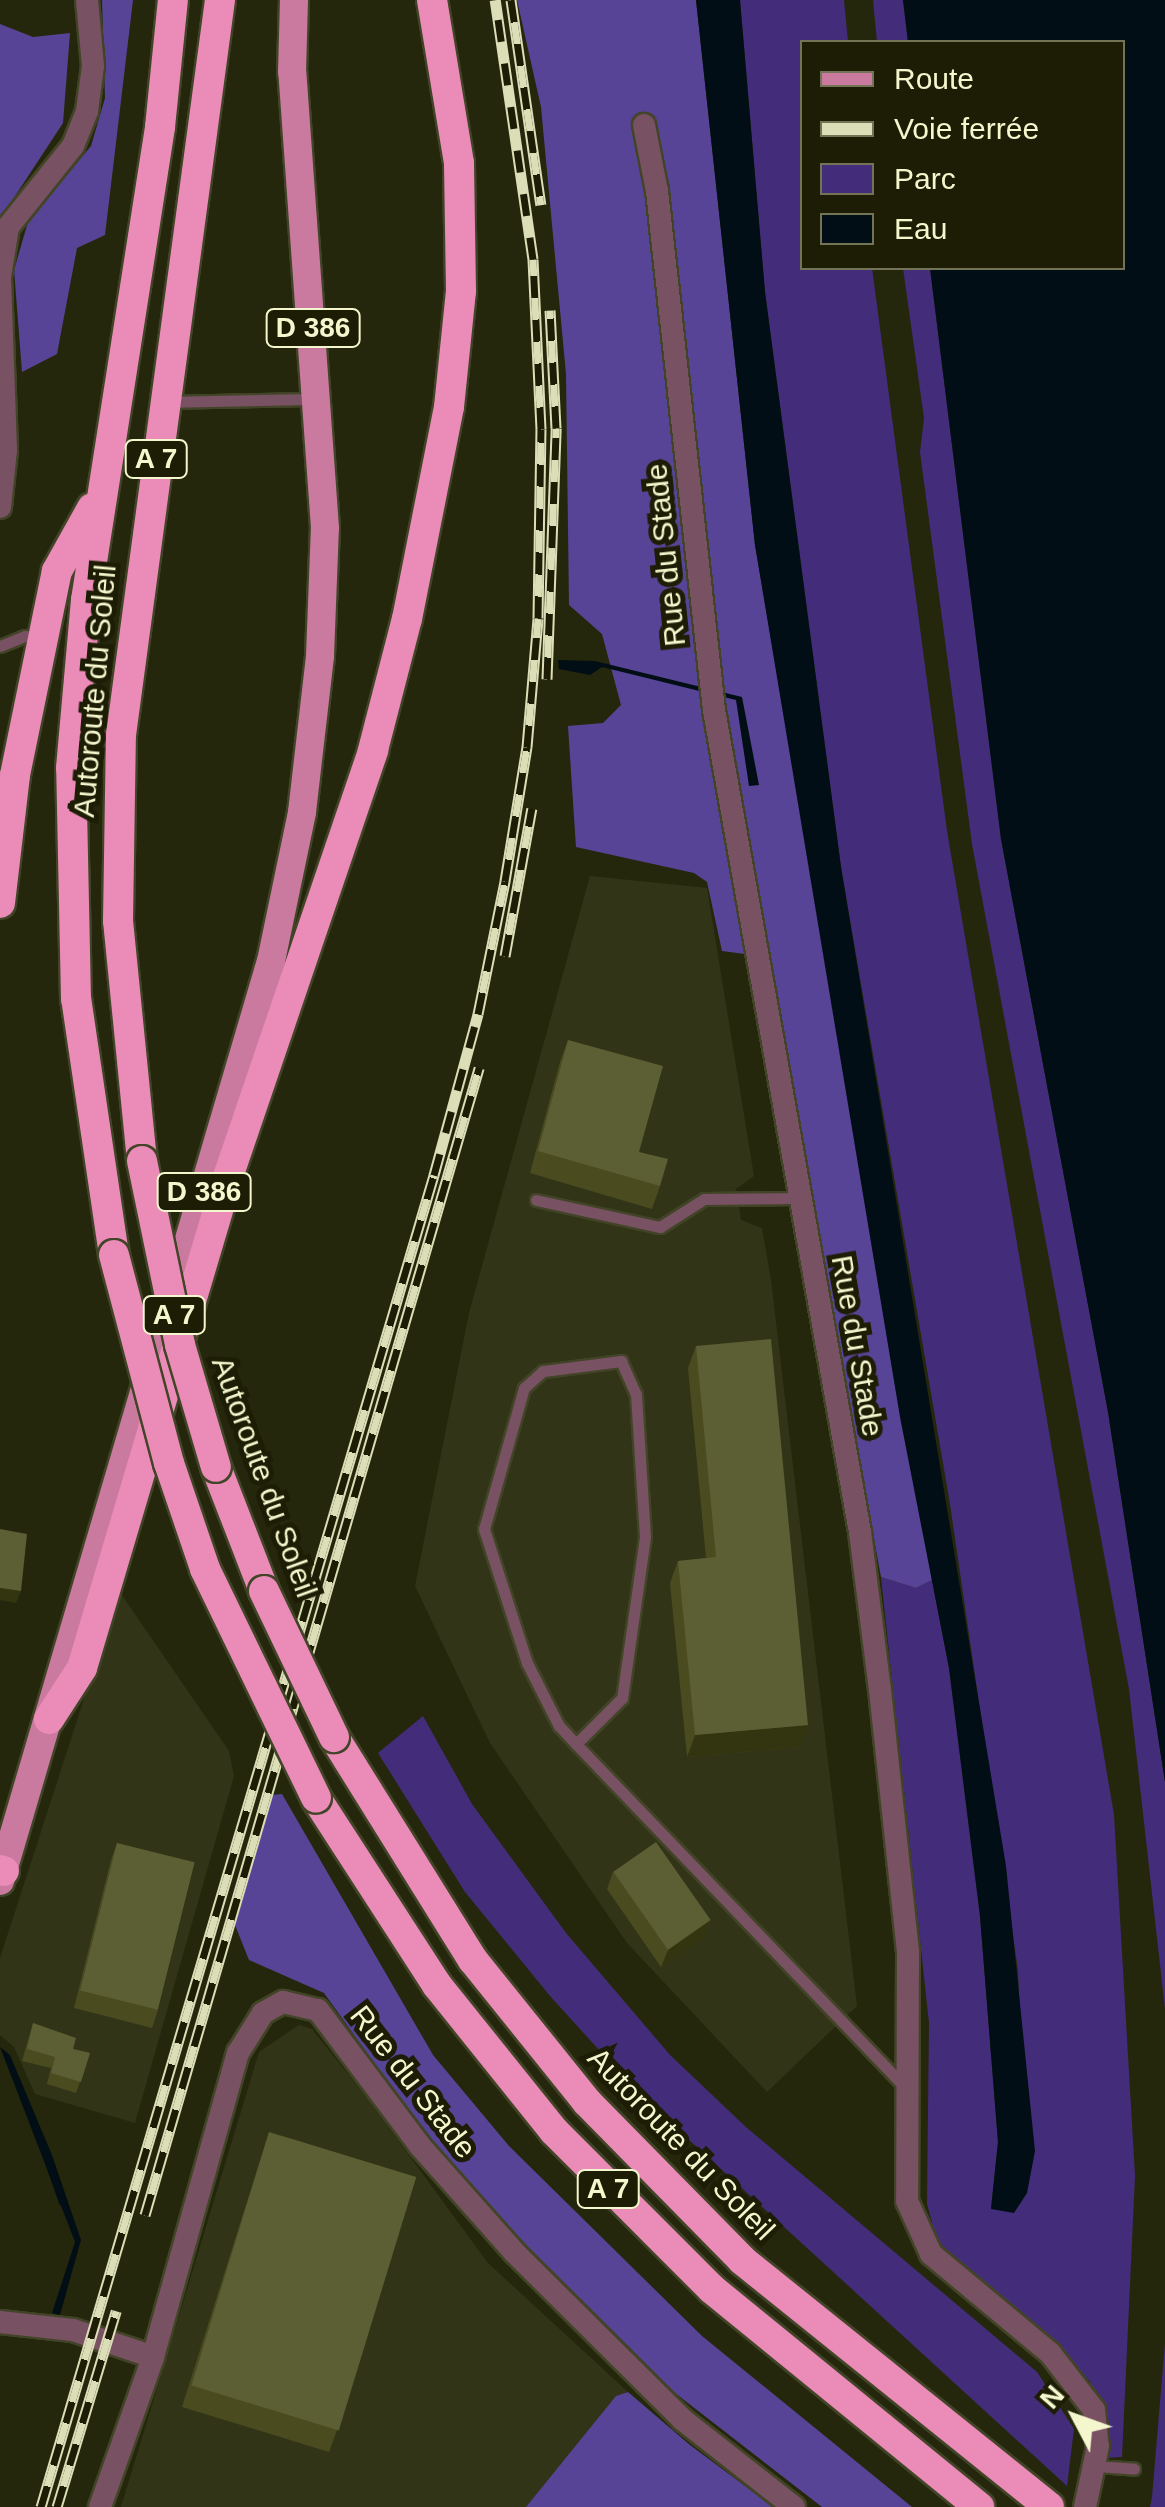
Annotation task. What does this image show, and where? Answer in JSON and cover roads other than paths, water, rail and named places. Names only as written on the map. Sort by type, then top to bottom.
[{"type":"highway","name":"Autoroute du Soleil","points":[[174,0],[160,127],[101,493],[75,698],[70,918],[89,1122],[114,1255],[169,1464],[205,1569],[316,1798],[437,1986],[567,2145],[712,2289],[978,2507]]},
{"type":"highway","name":"Autoroute du Soleil","points":[[220,0],[135,605],[118,820],[123,1010],[142,1161],[180,1345],[216,1467],[264,1591],[334,1738],[473,1960],[587,2102],[742,2260],[1049,2507]]},
{"type":"highway","points":[[49,1719],[82,1668],[228,1176],[374,750],[408,619],[450,407],[461,291],[458,163],[432,0]]},
{"type":"highway","points":[[0,903],[15,775],[57,571],[101,493]]},
{"type":"main road","name":"D 386","points":[[1,1874],[270,961],[302,812],[320,656],[320,400],[292,72],[294,0]]},
{"type":"street","points":[[0,507],[6,450],[0,277],[8,227],[72,146],[87,111],[93,66],[87,0]]},
{"type":"street","name":"Rue du Stade","points":[[644,125],[657,191],[714,710],[800,1198],[880,1690],[908,1953],[904,2176],[914,2225],[957,2280],[1050,2353],[1094,2410],[1095,2466],[1084,2507]]},
{"type":"street","name":"Rue du Stade","points":[[100,2507],[153,2357],[238,2053],[263,2013],[283,2002],[300,2003],[332,2025],[420,2146],[514,2252],[683,2420],[794,2507]]},
{"type":"street","points":[[0,2322],[73,2330],[153,2357]]},
{"type":"lane","points":[[165,402],[320,400]]},
{"type":"lane","points":[[0,646],[43,638]]},
{"type":"lane","points":[[536,1200],[660,1228],[704,1199],[800,1198]]},
{"type":"lane","points":[[576,1744],[622,1698],[645,1537],[636,1394],[621,1361],[543,1371],[524,1388],[484,1529],[527,1663],[559,1726],[576,1744],[908,2089]]},
{"type":"lane","points":[[1095,2466],[1134,2469]]},
{"type":"water","points":[[696,0],[740,0],[765,292],[841,867],[1006,1866],[1035,2151],[1027,2193],[1014,2213],[991,2209],[998,2142],[980,1916],[949,1668],[900,1417],[755,545]]},
{"type":"water","points":[[903,0],[1165,0],[1165,1782],[1108,1412],[1001,839],[930,270],[1125,270],[1125,40],[908,40]]},
{"type":"water","points":[[558,660],[595,661],[742,697],[759,785],[749,786],[736,700],[602,667],[590,675],[559,669]]},
{"type":"water","points":[[0,2047],[10,2055],[52,2155],[81,2240],[60,2315],[52,2313],[75,2242]]},
{"type":"waterway","points":[[51,2168],[63,2202]]},
{"type":"railway","points":[[41,2507],[434,1175],[478,1014],[505,881],[527,747],[538,618],[541,429],[533,259],[495,0]]},
{"type":"railway","points":[[511,0],[541,205]]},
{"type":"railway","points":[[547,679],[556,428],[550,310]]},
{"type":"railway","points":[[505,956],[532,808]]},
{"type":"railway","points":[[145,2215],[479,1068]]},
{"type":"railway","points":[[57,2507],[116,2311]]}]
